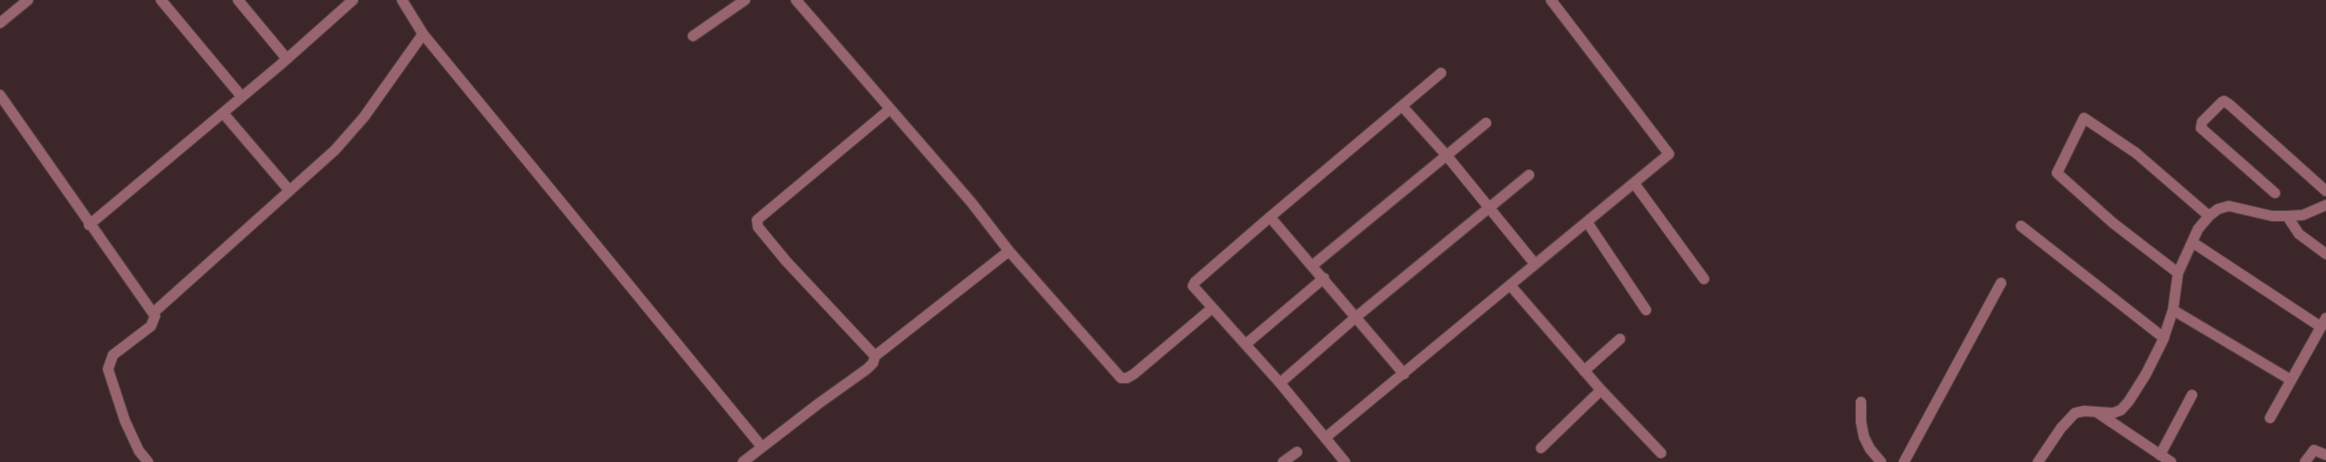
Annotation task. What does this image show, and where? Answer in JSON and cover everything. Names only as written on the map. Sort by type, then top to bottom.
[{"type":"street","points":[[0,23],[28,0]]},
{"type":"street","points":[[161,0],[242,96]]},
{"type":"street","points":[[238,0],[287,59]]},
{"type":"street","points":[[89,225],[287,59],[353,0]]},
{"type":"street","points":[[402,0],[423,34],[762,446]]},
{"type":"street","points":[[693,36],[745,0]]},
{"type":"street","points":[[796,0],[971,202],[1009,251],[1121,378],[1127,378],[1134,374],[1211,309]]},
{"type":"street","points":[[1325,438],[1669,154],[1551,0]]},
{"type":"street","points":[[151,310],[335,150],[364,117],[423,34]]},
{"type":"street","points":[[1345,462],[1280,383],[1246,344],[1211,309],[1193,286],[1195,282],[1270,217],[1442,73]]},
{"type":"street","points":[[0,95],[89,225],[151,310],[154,319],[152,324],[113,355],[108,369],[125,421],[140,451],[148,462]]},
{"type":"street","points":[[2275,193],[2201,128],[2202,122],[2222,102],[2224,101],[2230,105],[2326,190]]},
{"type":"street","points":[[1402,106],[1447,156],[1535,264]]},
{"type":"street","points":[[875,356],[786,261],[758,227],[757,220],[890,109]]},
{"type":"street","points":[[223,113],[289,190]]},
{"type":"street","points":[[2178,273],[2113,223],[2057,173],[2084,118],[2136,153],[2209,216]]},
{"type":"street","points":[[1313,265],[1486,124]]},
{"type":"street","points":[[1280,383],[1356,317],[1529,175]]},
{"type":"street","points":[[1634,183],[1704,279]]},
{"type":"street","points":[[2038,462],[2071,416],[2080,411],[2113,413],[2124,407],[2146,374],[2164,338],[2173,310],[2178,273],[2198,229],[2209,216],[2218,209],[2229,206],[2272,216],[2287,216],[2303,215],[2326,205]]},
{"type":"street","points":[[2287,216],[2299,234],[2326,254]]},
{"type":"street","points":[[1270,217],[1313,265],[1404,374]]},
{"type":"street","points":[[1587,222],[1646,310]]},
{"type":"street","points":[[2021,226],[2164,338]]},
{"type":"street","points":[[2192,242],[2323,323],[2270,418]]},
{"type":"street","points":[[743,462],[762,446],[868,369],[875,356],[1009,251]]},
{"type":"street","points":[[1246,344],[1324,278]]},
{"type":"street","points":[[1904,462],[2001,283]]},
{"type":"street","points":[[1510,285],[1601,390],[1661,453]]},
{"type":"street","points":[[2173,310],[2291,380]]},
{"type":"street","points":[[1584,371],[1620,339]]},
{"type":"street","points":[[1541,448],[1601,390]]},
{"type":"street","points":[[2160,455],[2192,395]]},
{"type":"street","points":[[1861,402],[1861,422],[1864,437],[1870,449],[1881,462]]},
{"type":"street","points":[[2097,413],[2171,462]]},
{"type":"street","points":[[2305,462],[2314,450],[2326,454]]},
{"type":"street","points":[[1284,462],[1297,452]]}]
